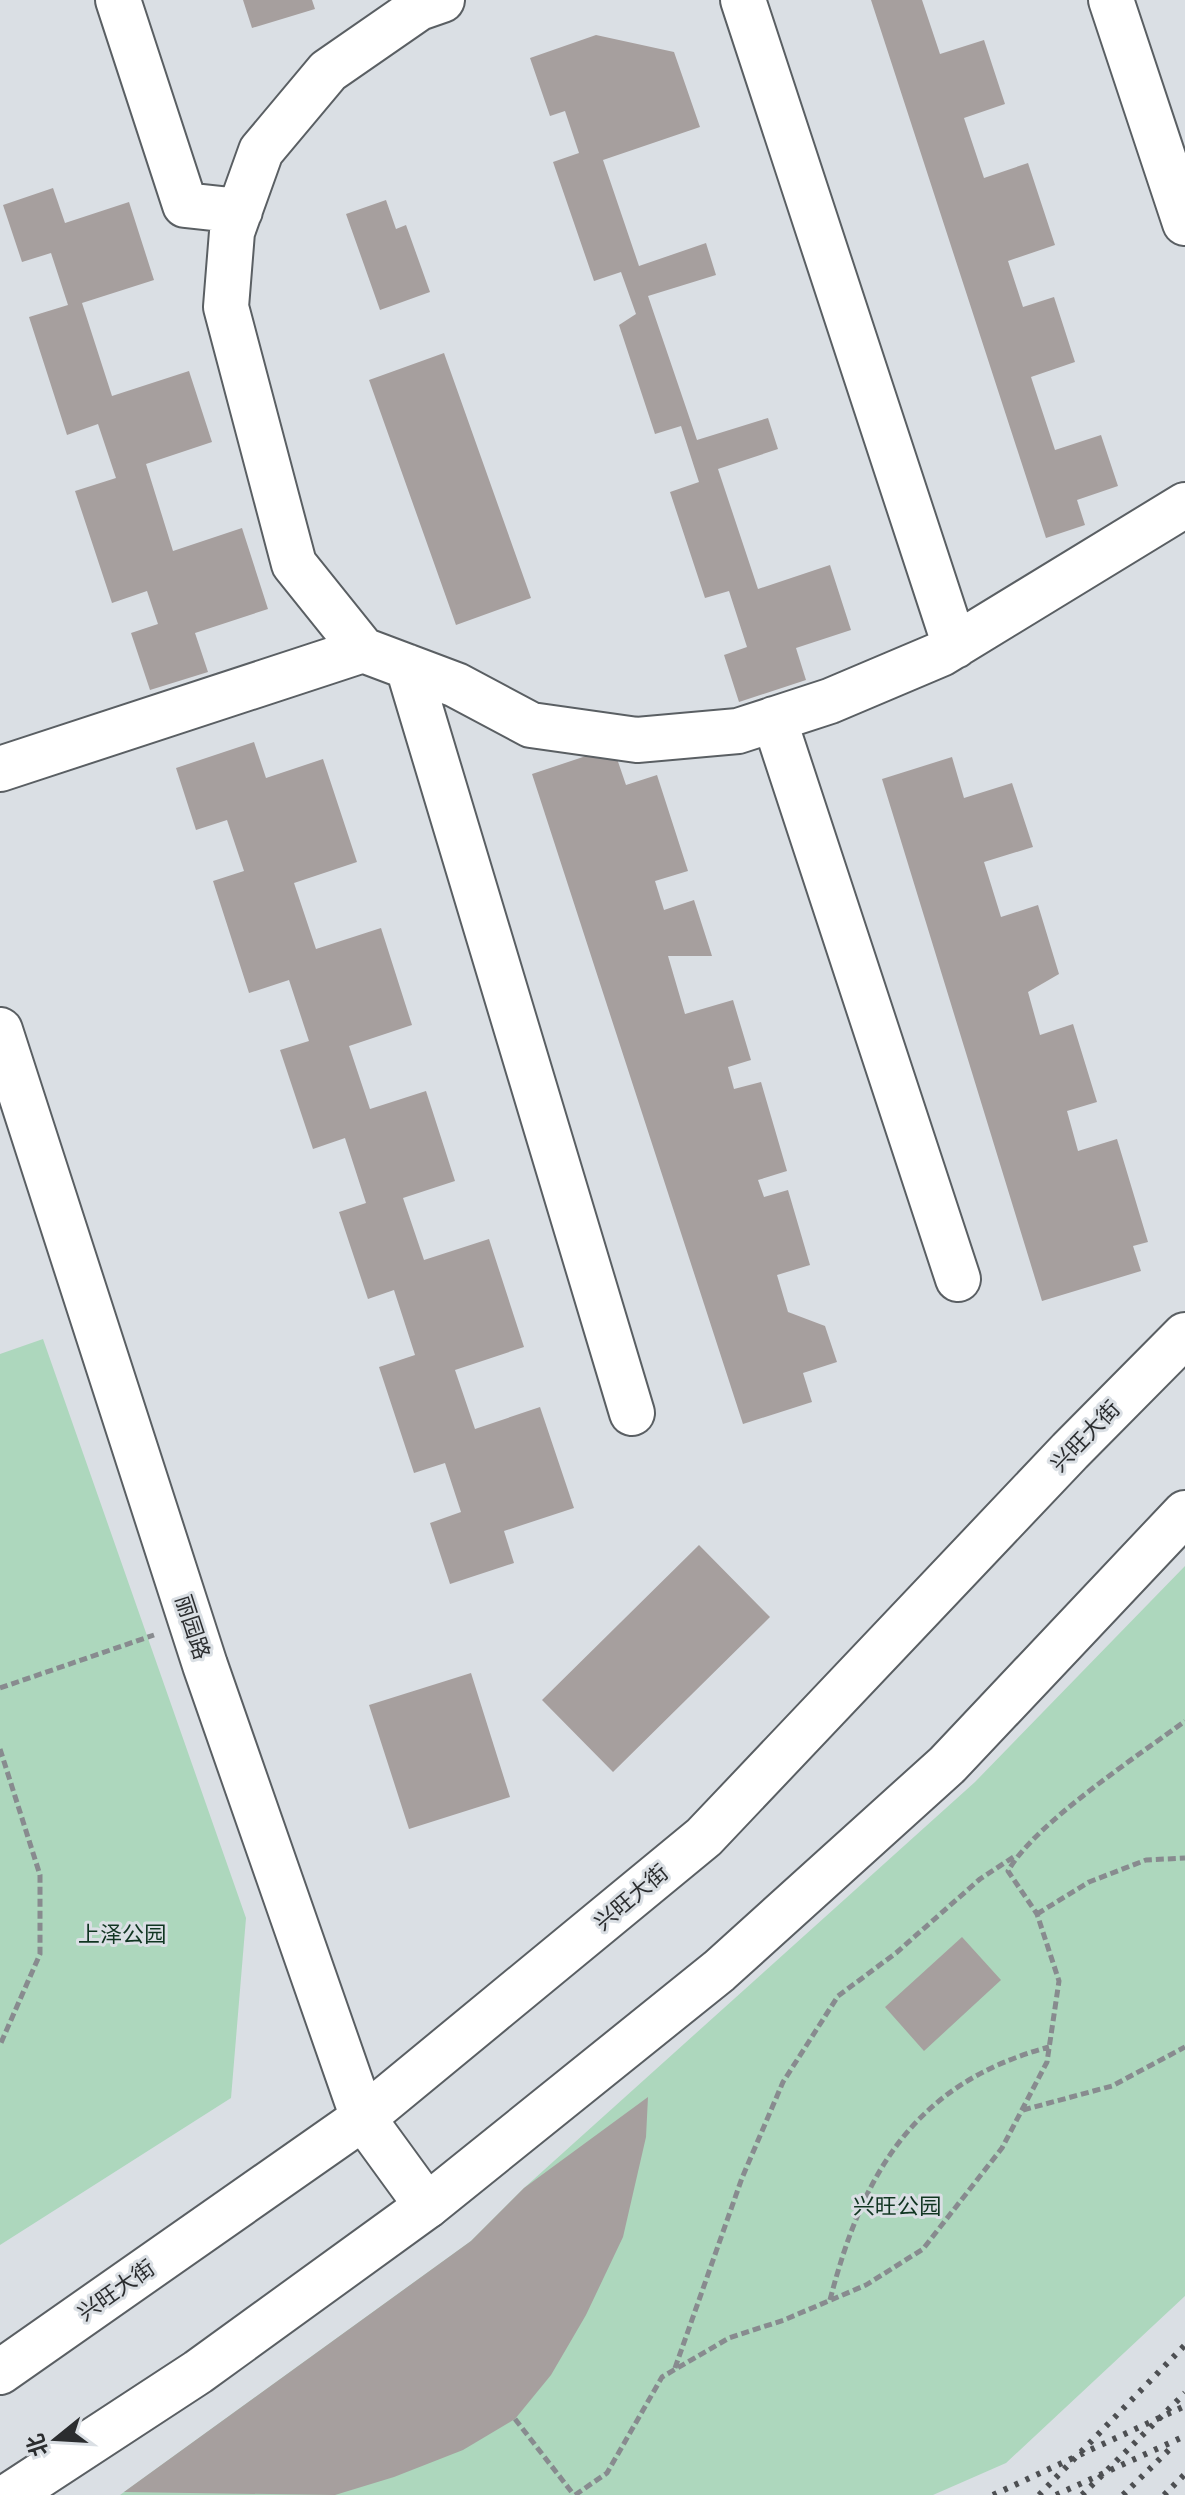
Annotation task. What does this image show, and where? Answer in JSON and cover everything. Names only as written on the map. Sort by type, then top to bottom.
[{"type":"main road","points":[[118,0],[185,205],[240,211]]},
{"type":"main road","points":[[442,0],[419,8],[328,71],[261,151],[232,232],[226,307],[294,564],[363,650],[456,685],[531,725],[637,740],[738,731],[830,701],[955,646],[1185,505]]},
{"type":"main road","points":[[743,0],[955,646]]},
{"type":"main road","points":[[1111,0],[1185,223]]},
{"type":"main road","points":[[0,769],[363,650]]},
{"type":"main road","points":[[408,667],[632,1413]]},
{"type":"main road","points":[[774,719],[958,1279]]},
{"type":"main road","name":"丽园路","points":[[0,1030],[192,1623],[363,2118],[427,2206]]},
{"type":"main road","name":"兴旺大街","points":[[0,2372],[363,2118],[704,1837],[1070,1451],[1185,1335]]},
{"type":"main road","points":[[10,2495],[198,2372],[427,2206],[719,1971],[947,1765],[1185,1513]]},
{"type":"path","points":[[0,1688],[192,1623]]},
{"type":"path","points":[[675,2369],[742,2178],[783,2082],[838,1996],[896,1953],[980,1879],[1018,1854],[1105,1780],[1185,1721]]},
{"type":"path","points":[[0,1749],[40,1875],[40,1954],[0,2045]]},
{"type":"path","points":[[515,2419],[574,2495],[607,2473],[662,2377],[729,2338],[866,2285],[923,2249],[1002,2148],[1047,2062],[1059,1981],[1037,1914],[1008,1871],[1018,1854]]},
{"type":"path","points":[[1037,1914],[1089,1882],[1146,1860],[1185,1858]]},
{"type":"path","points":[[830,2301],[844,2248],[869,2188],[894,2145],[932,2106],[974,2077],[1010,2057],[1049,2047]]},
{"type":"path","points":[[1022,2110],[1112,2086],[1185,2047]]},
{"type":"green space","name":"上泽公园","points":[[43,1339],[246,1918],[231,2098],[0,2245],[0,1354]]},
{"type":"green space","name":"兴旺公园","points":[[1185,1566],[1185,2296],[1006,2463],[933,2495],[120,2495],[471,2241],[524,2188],[975,1782]]},
{"type":"building","points":[[243,0],[312,0],[315,9],[252,28]]},
{"type":"building","points":[[871,0],[922,0],[940,54],[984,40],[1005,104],[964,118],[984,178],[1028,163],[1055,245],[1008,261],[1023,307],[1054,297],[1075,362],[1031,377],[1055,450],[1101,435],[1118,486],[1077,500],[1085,525],[1046,538]]},
{"type":"building","points":[[596,35],[674,52],[700,127],[603,160],[639,266],[706,243],[716,275],[648,296],[697,440],[768,418],[778,449],[718,469],[758,589],[830,565],[851,630],[796,648],[806,680],[739,702],[724,655],[747,647],[729,591],[705,598],[670,492],[699,482],[681,426],[655,434],[619,325],[636,314],[621,272],[594,281],[553,162],[579,153],[565,111],[550,116],[530,58]]},
{"type":"building","points":[[53,188],[65,223],[129,202],[154,280],[82,303],[112,396],[189,371],[212,442],[146,464],[173,551],[242,528],[268,609],[195,633],[208,672],[150,690],[131,633],[158,624],[147,591],[112,603],[75,491],[116,478],[98,424],[67,435],[29,317],[68,305],[51,253],[22,262],[3,205]]},
{"type":"building","points":[[386,200],[396,229],[406,225],[430,292],[380,310],[346,214]]},
{"type":"building","points":[[444,353],[531,598],[456,625],[369,380]]},
{"type":"building","points":[[254,742],[266,778],[323,759],[357,862],[294,883],[316,949],[381,928],[412,1025],[349,1046],[370,1109],[426,1091],[455,1181],[403,1198],[424,1260],[489,1239],[524,1347],[455,1370],[475,1429],[540,1407],[574,1508],[504,1531],[514,1563],[450,1584],[430,1523],[461,1512],[445,1463],[414,1473],[379,1367],[415,1355],[394,1290],[368,1299],[339,1212],[366,1203],[345,1138],[313,1149],[280,1050],[309,1041],[289,980],[249,993],[213,881],[244,871],[227,820],[196,830],[176,768]]},
{"type":"building","points":[[613,747],[626,785],[657,775],[688,871],[655,881],[664,910],[694,900],[712,956],[668,956],[685,1014],[733,1000],[751,1060],[728,1067],[734,1089],[761,1082],[787,1171],[758,1180],[764,1197],[788,1190],[810,1265],[777,1275],[788,1312],[825,1326],[837,1362],[803,1373],[812,1402],[743,1424],[532,774]]},
{"type":"building","points":[[952,757],[964,798],[1012,783],[1033,847],[984,862],[1001,917],[1038,905],[1059,974],[1028,992],[1040,1035],[1073,1024],[1097,1102],[1067,1111],[1078,1151],[1117,1139],[1148,1242],[1133,1246],[1141,1271],[1042,1301],[882,779]]},
{"type":"building","points":[[699,1545],[770,1617],[613,1772],[542,1700]]},
{"type":"building","points":[[471,1673],[510,1797],[409,1829],[369,1705]]},
{"type":"building","points":[[962,1937],[1001,1980],[924,2051],[885,2007]]},
{"type":"building","points":[[648,2097],[646,2137],[623,2237],[586,2315],[551,2375],[515,2419],[463,2450],[394,2477],[335,2495],[124,2492],[471,2241],[524,2188]]},
{"type":"railway","points":[[1039,2495],[1185,2345]]},
{"type":"railway","points":[[1082,2495],[1185,2393]]},
{"type":"railway","points":[[993,2495],[1185,2406]]},
{"type":"railway","points":[[1056,2495],[1185,2436]]},
{"type":"railway","points":[[1123,2495],[1172,2447]]},
{"type":"railway","points":[[1164,2495],[1185,2474]]}]
